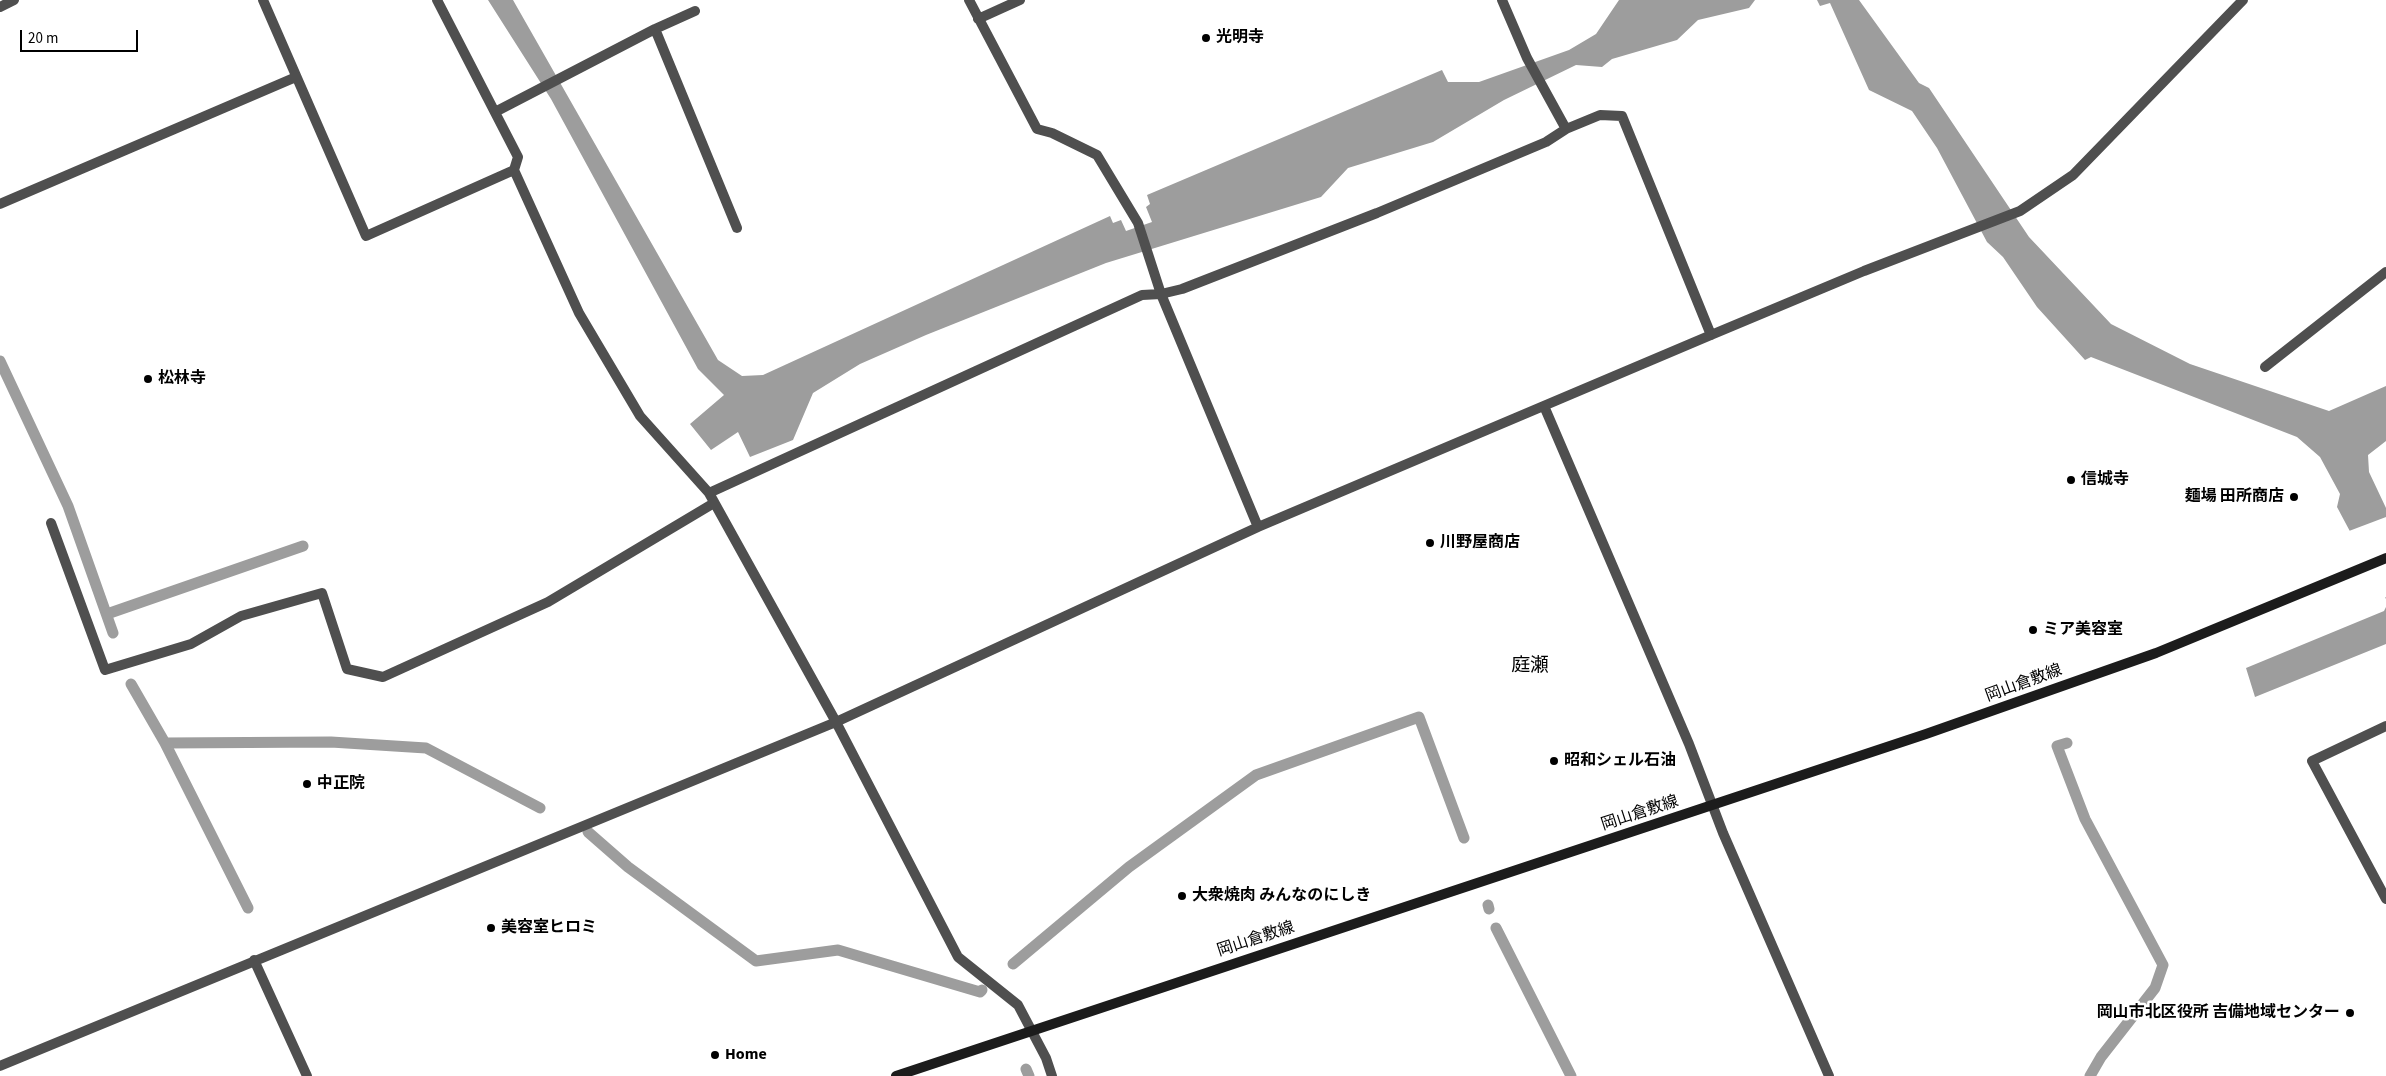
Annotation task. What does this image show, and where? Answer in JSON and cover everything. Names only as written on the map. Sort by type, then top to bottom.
[{"type":"main road","name":"岡山倉敷線","points":[[896,1076],[1926,734],[2156,653],[2386,558]]},
{"type":"street","points":[[0,8],[14,0]]},
{"type":"street","points":[[263,0],[366,236],[514,170]]},
{"type":"street","points":[[438,0],[518,157],[514,170],[579,313],[640,416],[709,493],[836,722],[958,956],[1018,1005],[1046,1058],[1052,1076]]},
{"type":"street","points":[[969,0],[1037,129],[1052,133],[1097,155],[1138,223],[1160,294],[1258,527]]},
{"type":"street","points":[[978,19],[1020,0]]},
{"type":"street","points":[[1502,0],[1527,58],[1566,129]]},
{"type":"street","points":[[0,1066],[836,722],[1258,527],[1711,334],[1972,228],[2020,211],[2074,175],[2242,0]]},
{"type":"street","points":[[495,112],[655,29],[695,11]]},
{"type":"street","points":[[655,29],[737,228]]},
{"type":"street","points":[[0,204],[296,77]]},
{"type":"street","points":[[709,493],[1142,295],[1160,294],[1182,289],[1377,213],[1546,142],[1566,129],[1600,116],[1622,116],[1711,334]]},
{"type":"street","points":[[2265,367],[2386,272]]},
{"type":"street","points":[[1544,406],[1829,1076]]},
{"type":"street","points":[[52,523],[105,670],[192,644],[241,616],[322,593],[348,669],[383,677],[548,602],[714,503]]},
{"type":"street","points":[[2386,726],[2312,761],[2386,899]]},
{"type":"street","points":[[254,960],[307,1076]]},
{"type":"shaded area","points":[[488,0],[513,0],[718,360],[742,376],[763,375],[1110,216],[1113,223],[1121,220],[1126,231],[1152,222],[1146,207],[1150,204],[1147,195],[1442,70],[1448,82],[1479,82],[1569,50],[1596,34],[1619,0],[1755,0],[1749,8],[1698,20],[1677,40],[1612,59],[1602,67],[1576,65],[1504,100],[1433,142],[1348,168],[1321,197],[1106,263],[926,335],[860,364],[813,393],[793,440],[750,457],[738,432],[711,450],[690,424],[724,395],[698,369],[551,99]]},
{"type":"shaded area","points":[[1817,0],[1859,0],[1919,83],[1929,88],[2029,237],[2111,324],[2190,364],[2329,411],[2386,386],[2386,441],[2368,455],[2369,472],[2386,508],[2386,599],[2337,507],[2340,494],[2320,457],[2297,437],[2091,357],[2085,360],[2037,307],[2003,257],[1987,242],[1937,148],[1912,111],[1869,90],[1830,3],[1820,6]]},
{"type":"shaded area","points":[[2386,607],[2386,644],[2255,697],[2246,668],[2384,611]]},
{"type":"pier","points":[[2386,517],[2386,597],[2383,599],[2349,531]]},
{"type":"waterway","points":[[0,361],[68,506],[113,633]]},
{"type":"waterway","points":[[107,614],[303,546]]},
{"type":"waterway","points":[[131,684],[165,743],[331,742],[426,748],[540,808]]},
{"type":"waterway","points":[[1013,964],[1129,867],[1256,775],[1419,717],[1464,838]]},
{"type":"waterway","points":[[165,743],[248,908]]},
{"type":"waterway","points":[[2067,743],[2057,746],[2085,819],[2163,965],[2155,988],[2101,1057],[2090,1076]]},
{"type":"waterway","points":[[588,832],[628,867],[756,961],[838,950],[980,992],[982,990]]},
{"type":"waterway","points":[[1488,905],[1489,909]]},
{"type":"waterway","points":[[1496,928],[1571,1076]]},
{"type":"waterway","points":[[1026,1069],[1029,1076]]},
{"type":"place","name":"光明寺","points":[[1206,38]]},
{"type":"place","name":"松林寺","points":[[148,379]]},
{"type":"place","name":"信城寺","points":[[2071,480]]},
{"type":"place","name":"麺場 田所商店","points":[[2294,497]]},
{"type":"place","name":"川野屋商店","points":[[1430,543]]},
{"type":"place","name":"ミア美容室","points":[[2033,630]]},
{"type":"place","name":"昭和シェル石油","points":[[1554,761]]},
{"type":"place","name":"中正院","points":[[307,784]]},
{"type":"place","name":"大衆焼肉 みんなのにしき","points":[[1182,896]]},
{"type":"place","name":"美容室ヒロミ","points":[[491,928]]},
{"type":"place","name":"岡山市北区役所 吉備地域センター","points":[[2350,1013]]},
{"type":"place","name":"Home","points":[[715,1055]]},
{"type":"district","name":"庭瀬","points":[[1530,667]]}]
